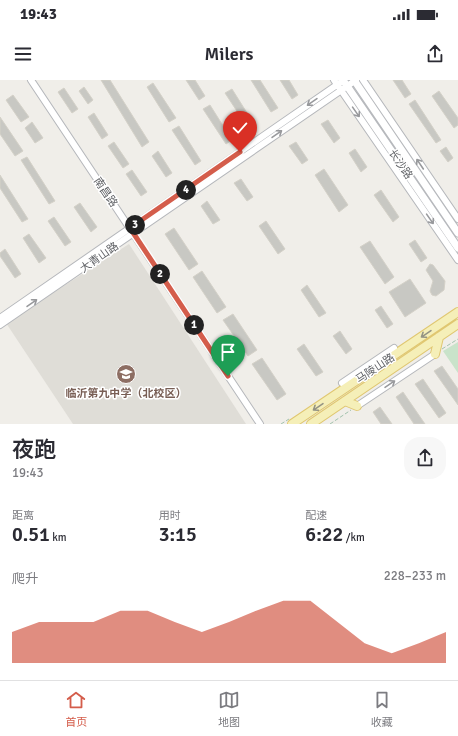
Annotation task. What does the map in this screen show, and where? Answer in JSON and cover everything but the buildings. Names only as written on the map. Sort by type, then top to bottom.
[{"type":"main road","name":"长沙路","points":[[355,80],[458,234]]},
{"type":"main road","name":"长沙路","points":[[341,83],[456,245]]},
{"type":"main road","points":[[445,241],[456,245]]},
{"type":"main road","name":"马陵山路","points":[[292,424],[340,392],[398,349],[458,312]]},
{"type":"main road","name":"马陵山路","points":[[311,424],[458,324]]},
{"type":"main road","points":[[435,354],[439,337]]},
{"type":"main road","points":[[340,392],[342,383]]},
{"type":"main road","points":[[345,401],[357,406]]},
{"type":"street","name":"南昌路","points":[[31,80],[260,424]]},
{"type":"street","name":"大青山路","points":[[0,325],[341,83],[355,80]]},
{"type":"street","points":[[363,80],[458,220]]},
{"type":"street","points":[[341,83],[458,260]]},
{"type":"street","name":"大青山路","points":[[0,318],[131,231]]},
{"type":"street","points":[[342,383],[398,349]]},
{"type":"street","points":[[357,406],[435,354]]},
{"type":"path","points":[[435,354],[458,338]]},
{"type":"path","points":[[330,424],[357,406]]},
{"type":"shaded area","name":"临沂第九中学（北校区）","points":[[129,244],[246,424],[73,424],[6,323]]},
{"type":"green space","points":[[458,342],[458,373],[443,351]]},
{"type":"place","name":"临沂第九中学（北校区）","points":[[126,374]]},
{"type":"route","points":[[228,376],[130,228],[240,152]]}]
